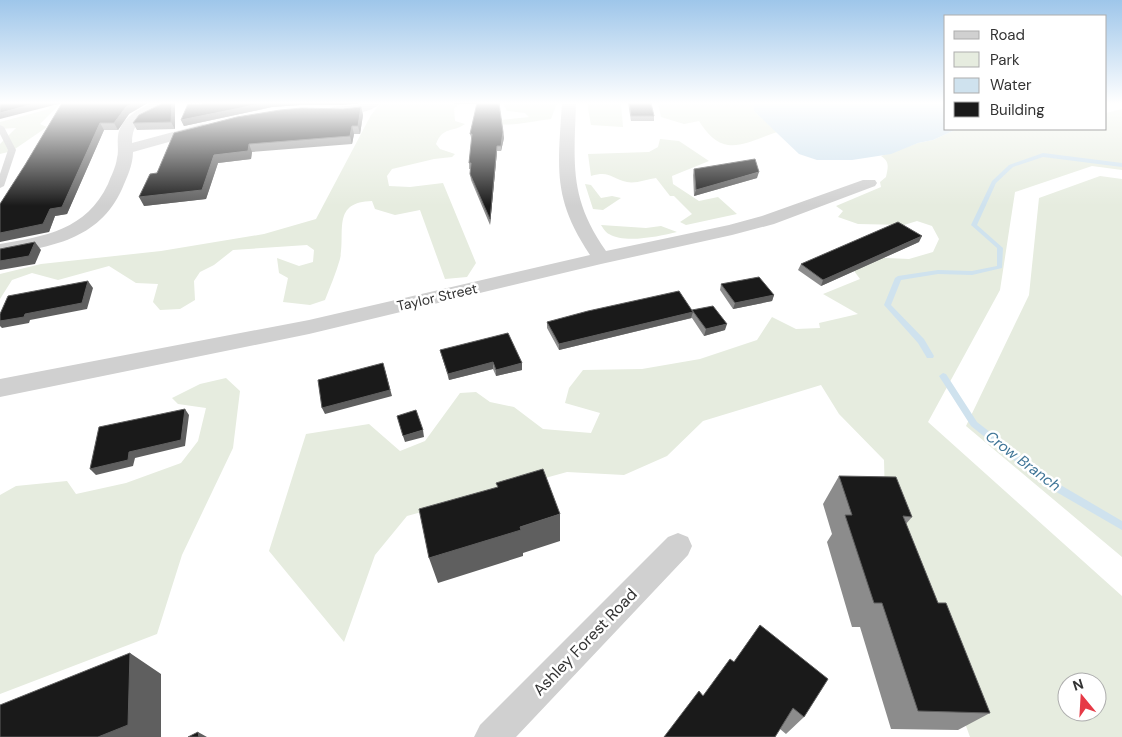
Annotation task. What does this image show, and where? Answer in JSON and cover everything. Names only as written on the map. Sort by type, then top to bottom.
[{"type":"street","points":[[0,250],[42,242],[64,235],[88,222],[101,210],[109,196],[124,160],[126,137]]},
{"type":"street","points":[[124,150],[165,137]]},
{"type":"street","points":[[569,137],[568,181],[570,198],[585,235],[601,258]]},
{"type":"street","name":"Taylor Street","points":[[0,388],[309,327],[759,223],[869,183]]},
{"type":"street","name":"Ashley Forest Road","points":[[492,737],[678,546]]},
{"type":"lane","points":[[0,186],[12,150],[6,137]]},
{"type":"green space","points":[[7,137],[32,137],[12,151],[0,154],[0,144]]},
{"type":"green space","points":[[359,137],[440,137],[436,144],[440,149],[455,154],[452,157],[434,159],[392,169],[387,176],[389,186],[410,187],[443,183],[476,263],[467,277],[445,279],[420,210],[395,215],[375,209],[372,201],[359,203],[345,213],[340,259],[333,280],[325,300],[310,305],[283,302],[288,278],[279,273],[277,258],[299,266],[313,262],[314,250],[307,245],[233,250],[214,265],[200,272],[194,281],[195,300],[180,309],[160,310],[153,302],[158,284],[136,283],[109,266],[58,280],[32,273],[12,280],[0,299],[0,274],[41,264],[161,251],[264,234],[316,219]]},
{"type":"green space","points":[[713,137],[763,137],[734,145]]},
{"type":"green space","points":[[939,137],[1122,137],[1122,170],[1092,166],[1015,192],[1000,290],[928,422],[1122,596],[1122,737],[970,737],[885,501],[884,460],[839,414],[821,385],[703,421],[667,456],[624,475],[567,472],[407,516],[375,555],[344,642],[269,551],[306,434],[369,424],[400,451],[425,441],[460,393],[476,392],[490,402],[514,407],[543,429],[591,433],[600,413],[565,403],[569,388],[583,370],[642,369],[700,359],[757,340],[772,317],[796,329],[820,328],[819,323],[858,314],[823,294],[860,279],[843,256],[909,259],[933,252],[939,239],[932,226],[917,221],[904,225],[858,224],[838,217],[843,211],[836,206],[881,187],[880,182],[886,177],[888,168],[886,160],[881,156]]},
{"type":"green space","points":[[660,139],[679,141],[709,161],[672,176],[673,184],[699,201],[718,197],[737,214],[686,225],[680,222],[692,214],[674,196],[670,196],[656,178],[630,182],[622,181],[607,174],[591,176],[588,154],[649,152],[658,147]]},
{"type":"green space","points":[[1100,176],[1122,179],[1122,557],[966,426],[1029,295],[1039,198]]},
{"type":"green space","points":[[585,184],[591,185],[601,198],[612,196],[621,198],[603,210],[593,209]]},
{"type":"green space","points":[[601,225],[646,228],[661,226],[677,232],[633,239],[616,237],[608,233]]},
{"type":"green space","points":[[226,378],[240,391],[233,448],[182,555],[157,634],[0,694],[0,495],[16,486],[67,481],[76,494],[126,483],[181,463],[198,441],[206,408],[178,404],[172,398],[200,384]]},
{"type":"water","points":[[782,137],[939,137],[918,143],[891,154],[852,160],[817,160],[799,154]]},
{"type":"building","points":[[41,137],[93,137],[62,207],[50,209],[43,224],[0,233],[0,204]]},
{"type":"building","points":[[172,137],[332,137],[249,144],[248,151],[214,155],[202,190],[139,197],[150,174],[157,173]]},
{"type":"building","points":[[472,137],[502,137],[501,146],[497,146],[490,219],[470,174],[471,163],[469,163]]},
{"type":"building","points":[[755,159],[759,172],[696,190],[694,169]]},
{"type":"building","points":[[898,222],[922,236],[823,280],[801,264]]},
{"type":"building","points":[[35,242],[29,256],[0,261],[0,249]]},
{"type":"building","points":[[759,277],[774,295],[735,303],[721,284]]},
{"type":"building","points":[[88,281],[82,303],[0,321],[0,314],[8,296]]},
{"type":"building","points":[[679,291],[693,312],[559,344],[547,322],[588,311]]},
{"type":"building","points":[[713,306],[727,324],[706,329],[692,310]]},
{"type":"building","points":[[508,333],[522,363],[496,370],[493,362],[448,374],[440,350]]},
{"type":"building","points":[[383,363],[390,390],[322,408],[318,380]]},
{"type":"building","points":[[185,409],[181,440],[129,452],[128,460],[90,469],[99,427]]},
{"type":"building","points":[[416,410],[423,430],[403,436],[397,416]]},
{"type":"building","points":[[543,469],[560,514],[520,527],[521,530],[429,558],[419,509],[498,487],[496,483]]},
{"type":"building","points":[[839,476],[896,477],[912,517],[903,516],[938,603],[946,603],[990,713],[918,711],[882,603],[874,603],[845,515],[852,515]]},
{"type":"building","points":[[760,625],[828,679],[804,717],[793,708],[775,737],[664,737],[699,691],[703,696],[730,659],[734,662]]},
{"type":"building","points":[[130,653],[128,725],[98,737],[0,737],[0,705]]},
{"type":"building","points":[[198,732],[199,737],[188,737]]},
{"type":"waterway","name":"Crow Branch","points":[[930,356],[921,341],[887,305],[898,278],[938,272],[972,273],[1000,267],[1000,248],[974,225],[994,182],[1011,166],[1043,155],[1122,165]]},
{"type":"waterway","name":"Crow Branch","points":[[943,376],[974,424],[1049,483],[1122,526]]}]
